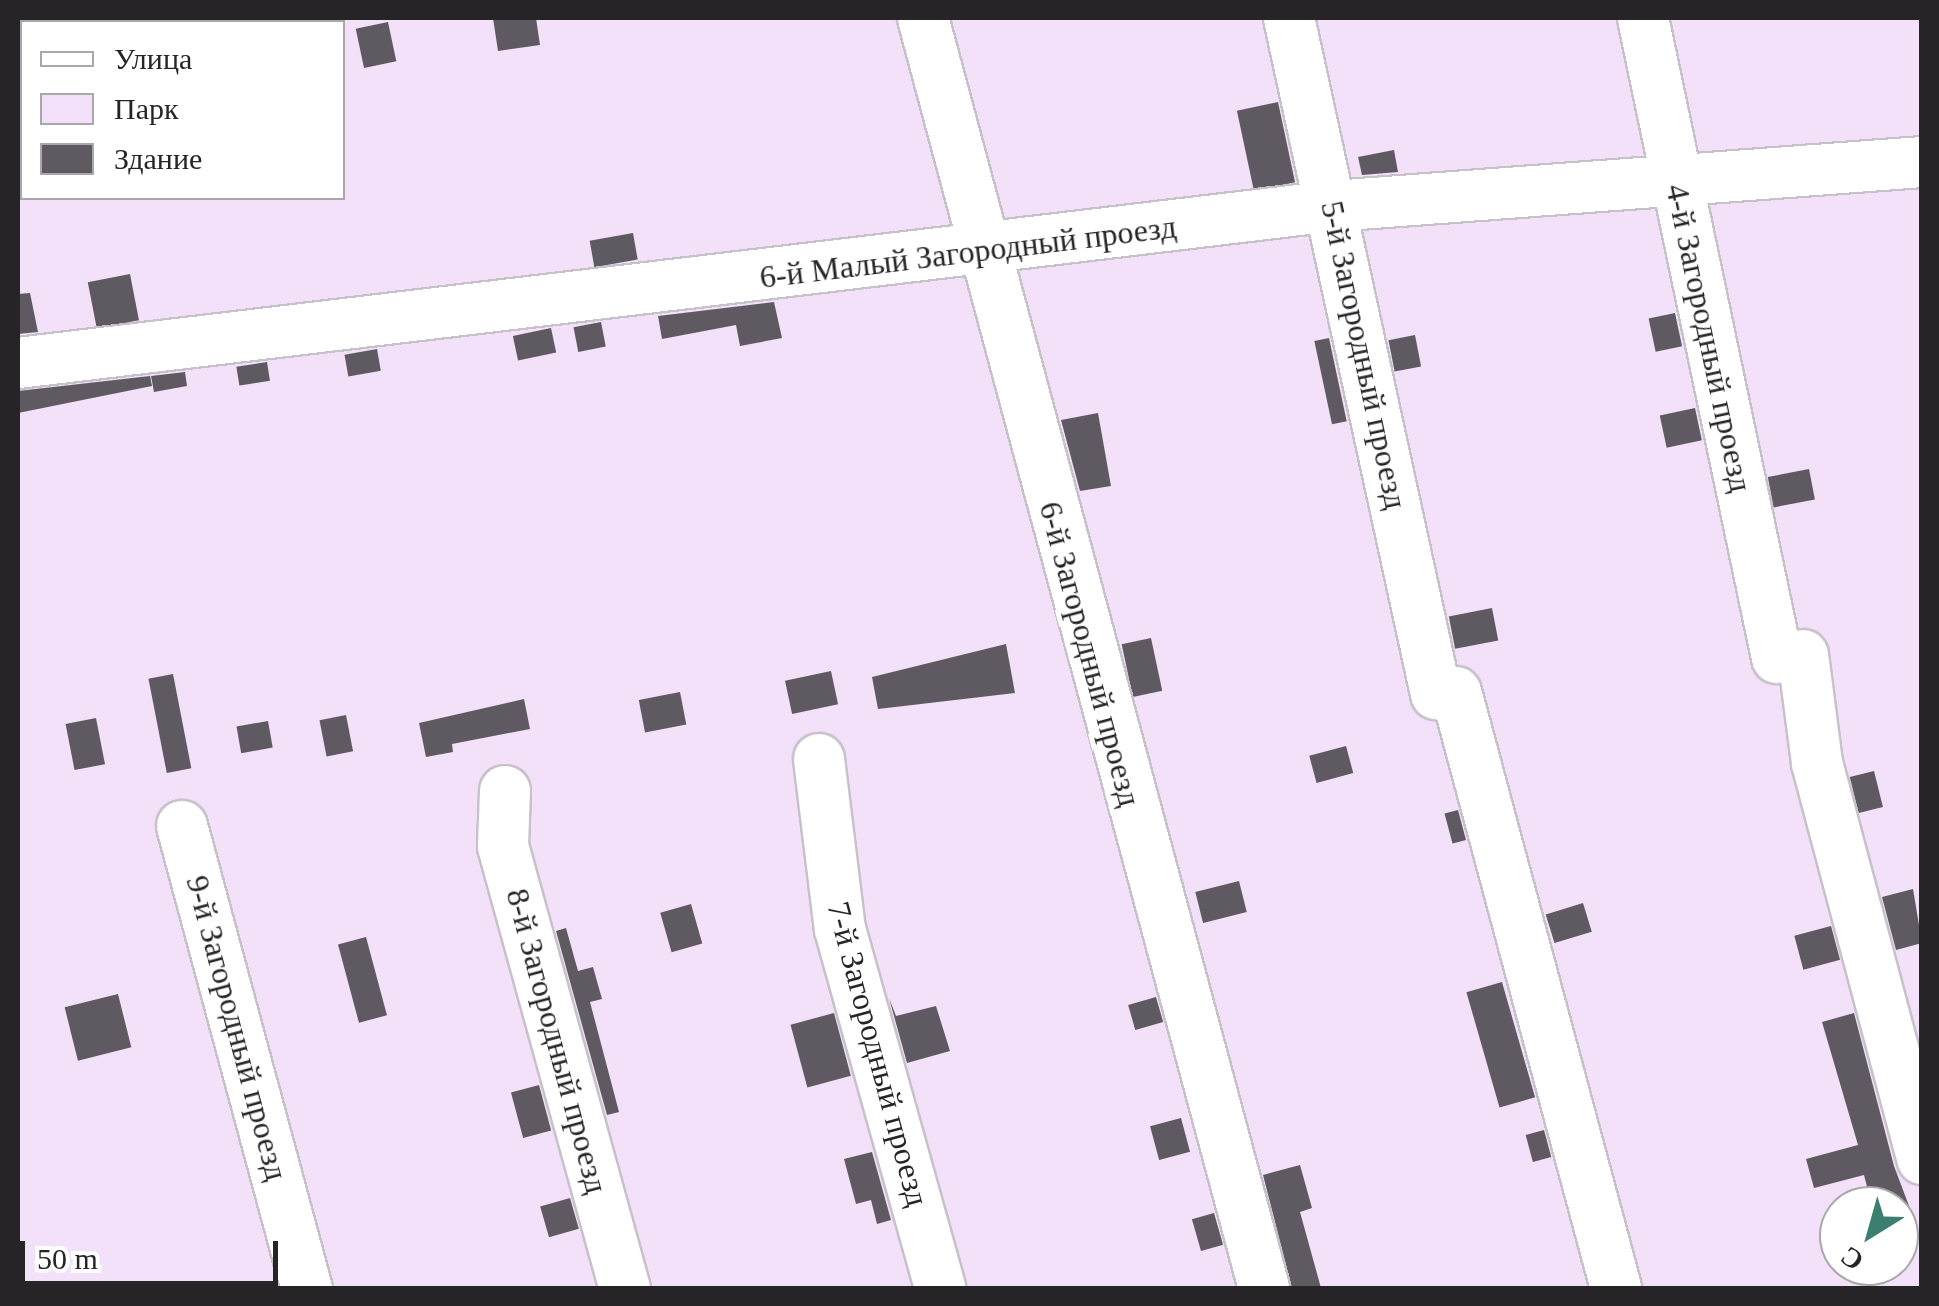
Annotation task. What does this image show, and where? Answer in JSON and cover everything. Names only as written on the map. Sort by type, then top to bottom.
[{"type":"lane","name":"6-й Загородный проезд","points":[[923,18],[1264,1288]]},
{"type":"lane","name":"5-й Загородный проезд","points":[[1289,18],[1446,693],[1616,1288]]},
{"type":"lane","name":"4-й Загородный проезд","points":[[1643,18],[1677,183],[1790,657],[1922,1159]]},
{"type":"lane","name":"6-й Малый Загородный проезд","points":[[18,363],[985,252],[1333,206],[1922,162]]},
{"type":"lane","name":"7-й Загородный проезд","points":[[819,758],[840,929],[940,1288]]},
{"type":"lane","name":"8-й Загородный проезд","points":[[505,791],[503,846],[624,1288]]},
{"type":"lane","name":"9-й Загородный проезд","points":[[182,826],[307,1288]]},
{"type":"green space","points":[[18,18],[1921,18],[1921,1288],[18,1288]]},
{"type":"building","points":[[493,18],[536,18],[540,45],[498,51]]},
{"type":"building","points":[[388,22],[396,61],[364,68],[356,29]]},
{"type":"building","points":[[1278,102],[1295,182],[1254,191],[1237,111]]},
{"type":"building","points":[[1394,150],[1398,172],[1362,175],[1358,157]]},
{"type":"building","points":[[633,233],[638,260],[594,267],[590,241]]},
{"type":"building","points":[[130,274],[139,320],[97,328],[88,282]]},
{"type":"building","points":[[30,293],[38,332],[18,334],[18,294]]},
{"type":"building","points":[[774,302],[782,338],[740,346],[736,325],[662,339],[658,316]]},
{"type":"building","points":[[1675,313],[1682,346],[1656,352],[1649,319]]},
{"type":"building","points":[[601,322],[606,347],[578,352],[574,327]]},
{"type":"building","points":[[551,328],[556,352],[518,361],[513,336]]},
{"type":"building","points":[[1415,335],[1421,366],[1395,372],[1388,340]]},
{"type":"building","points":[[1329,338],[1347,421],[1332,424],[1314,341]]},
{"type":"building","points":[[377,349],[381,371],[348,376],[345,355]]},
{"type":"building","points":[[267,362],[270,381],[239,386],[236,367]]},
{"type":"building","points":[[185,372],[187,386],[154,392],[151,376]]},
{"type":"building","points":[[150,376],[152,386],[18,413],[18,391]]},
{"type":"building","points":[[1695,408],[1702,440],[1667,448],[1660,415]]},
{"type":"building","points":[[1098,413],[1111,486],[1080,491],[1061,420]]},
{"type":"building","points":[[1809,469],[1815,499],[1774,507],[1768,477]]},
{"type":"building","points":[[1492,608],[1498,640],[1455,649],[1449,616]]},
{"type":"building","points":[[1151,638],[1162,691],[1133,697],[1122,644]]},
{"type":"building","points":[[1006,644],[1015,693],[878,709],[872,677]]},
{"type":"building","points":[[831,671],[838,704],[792,714],[785,681]]},
{"type":"building","points":[[173,674],[191,768],[167,773],[148,679]]},
{"type":"building","points":[[680,692],[686,724],[645,732],[639,700]]},
{"type":"building","points":[[524,699],[530,729],[452,744],[453,752],[426,757],[419,723]]},
{"type":"building","points":[[346,715],[353,751],[327,756],[319,720]]},
{"type":"building","points":[[96,718],[105,764],[75,770],[66,724]]},
{"type":"building","points":[[268,721],[273,748],[241,753],[236,727]]},
{"type":"building","points":[[1346,746],[1353,773],[1317,783],[1309,756]]},
{"type":"building","points":[[1874,771],[1883,807],[1859,813],[1850,777]]},
{"type":"building","points":[[1458,810],[1466,840],[1453,844],[1444,814]]},
{"type":"building","points":[[1239,881],[1247,912],[1203,923],[1195,892]]},
{"type":"building","points":[[1913,889],[1922,943],[1896,950],[1882,897]]},
{"type":"building","points":[[1583,903],[1592,932],[1554,943],[1546,914]]},
{"type":"building","points":[[691,904],[702,943],[672,952],[660,913]]},
{"type":"building","points":[[1831,926],[1840,960],[1803,970],[1794,936]]},
{"type":"building","points":[[566,928],[578,971],[593,967],[602,999],[590,1002],[619,1112],[607,1115],[556,931]]},
{"type":"building","points":[[366,937],[387,1015],[359,1023],[338,945]]},
{"type":"building","points":[[1502,982],[1535,1097],[1500,1108],[1466,992]]},
{"type":"building","points":[[118,994],[131,1047],[78,1061],[65,1007]]},
{"type":"building","points":[[1156,997],[1163,1022],[1135,1030],[1128,1005]]},
{"type":"building","points":[[889,998],[896,1016],[936,1006],[950,1051],[907,1063]]},
{"type":"building","points":[[834,1013],[851,1076],[807,1087],[791,1025]]},
{"type":"building","points":[[1854,1013],[1902,1186],[1867,1186],[1864,1175],[1814,1188],[1806,1159],[1858,1145],[1822,1022]]},
{"type":"building","points":[[539,1085],[551,1130],[523,1138],[511,1093]]},
{"type":"building","points":[[1181,1118],[1190,1152],[1159,1160],[1150,1126]]},
{"type":"building","points":[[1544,1130],[1551,1157],[1533,1162],[1526,1135]]},
{"type":"building","points":[[872,1152],[891,1220],[877,1224],[871,1200],[856,1204],[844,1159]]},
{"type":"building","points":[[1300,1165],[1312,1208],[1300,1212],[1321,1288],[1292,1288],[1263,1175]]},
{"type":"building","points":[[570,1198],[579,1229],[549,1237],[540,1207]]},
{"type":"building","points":[[1214,1213],[1223,1245],[1201,1251],[1192,1219]]}]
